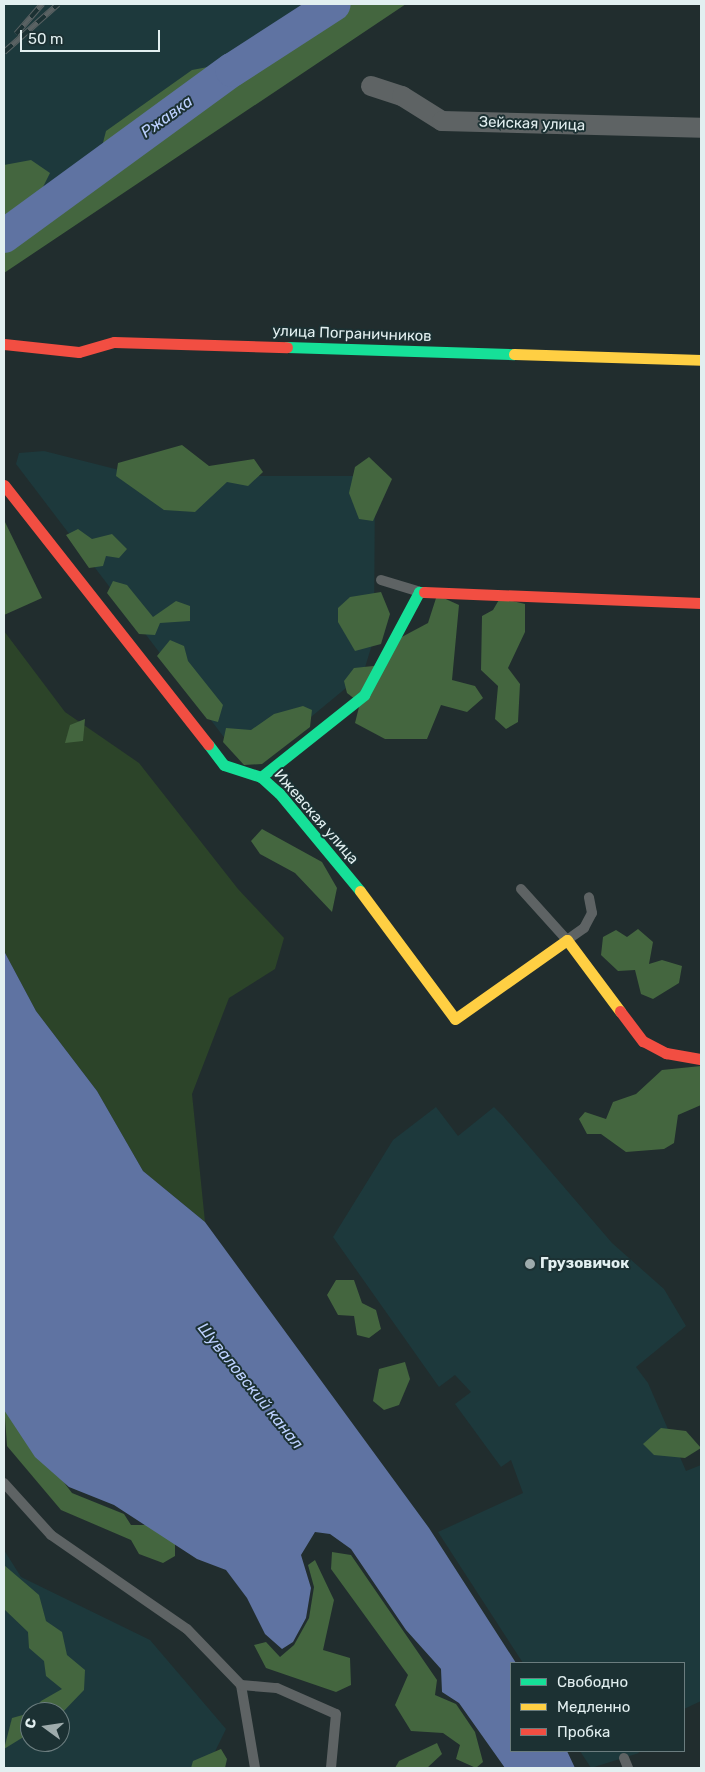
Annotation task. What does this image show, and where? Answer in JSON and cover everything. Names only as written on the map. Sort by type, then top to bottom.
[{"type":"street","name":"Зейская улица","points":[[371,86],[402,96],[442,121],[701,128]]},
{"type":"street","name":"улица Пограничников","points":[[4,344],[79,352],[114,342],[701,360]]},
{"type":"street","points":[[4,485],[224,765],[261,777]]},
{"type":"street","points":[[419,592],[701,603]]},
{"type":"street","name":"Ижевская улица","points":[[419,592],[364,695],[261,777],[383,919],[430,990],[455,1018],[568,940]]},
{"type":"street","points":[[568,940],[643,1041],[666,1053],[701,1059]]},
{"type":"lane","points":[[381,580],[419,592]]},
{"type":"lane","points":[[521,889],[568,940],[584,928],[592,913],[589,897]]},
{"type":"lane","points":[[4,1483],[51,1534],[188,1629],[241,1686],[255,1768]]},
{"type":"lane","points":[[241,1686],[277,1688],[336,1714],[331,1768]]},
{"type":"lane","points":[[624,1758],[628,1768]]},
{"type":"shaded area","points":[[4,4],[386,4],[4,261]]},
{"type":"shaded area","points":[[44,451],[143,476],[375,476],[374,638],[363,674],[260,759],[242,761],[16,464],[19,453]]},
{"type":"shaded area","points":[[436,1107],[458,1136],[494,1107],[612,1243],[664,1289],[686,1326],[636,1367],[648,1383],[686,1471],[701,1465],[701,1701],[685,1709],[685,1662],[522,1662],[438,1532],[523,1493],[511,1460],[501,1467],[455,1404],[471,1392],[455,1375],[439,1387],[333,1237],[393,1140]]},
{"type":"shaded area","points":[[4,1550],[21,1577],[150,1640],[226,1729],[207,1768],[4,1768]]},
{"type":"shaded area","points":[[581,1752],[639,1753],[591,1768]]},
{"type":"green space","points":[[334,4],[406,4],[4,273],[4,229],[97,166],[106,131],[192,70],[250,59]]},
{"type":"green space","points":[[31,160],[50,173],[37,199],[4,222],[4,165]]},
{"type":"green space","points":[[182,445],[209,466],[254,459],[263,472],[248,486],[227,482],[195,512],[164,510],[116,476],[118,463]]},
{"type":"green space","points":[[369,457],[392,479],[373,521],[359,519],[349,493],[355,467]]},
{"type":"green space","points":[[4,520],[42,598],[4,615]]},
{"type":"green space","points":[[78,529],[92,539],[112,534],[127,549],[119,558],[106,556],[103,566],[89,568],[66,535]]},
{"type":"green space","points":[[113,581],[127,585],[153,617],[176,601],[190,606],[190,621],[160,623],[155,635],[139,634],[107,593]]},
{"type":"green space","points":[[381,592],[390,614],[381,644],[355,651],[338,622],[338,608],[350,597]]},
{"type":"green space","points":[[437,595],[459,605],[452,680],[475,686],[483,698],[467,712],[441,705],[427,739],[385,739],[355,723],[360,703],[347,693],[344,681],[354,668],[383,665],[398,639],[428,623]]},
{"type":"green space","points":[[500,598],[525,604],[525,632],[508,668],[520,684],[518,722],[506,729],[495,719],[498,686],[481,670],[482,616],[493,610]]},
{"type":"green space","points":[[4,631],[65,712],[139,763],[238,889],[284,938],[275,969],[229,998],[192,1094],[205,1222],[143,1171],[97,1091],[36,1011],[4,951]]},
{"type":"green space","points":[[170,640],[184,646],[188,661],[223,705],[218,722],[207,719],[157,656]]},
{"type":"green space","points":[[303,706],[312,710],[310,727],[262,764],[244,765],[223,742],[226,728],[251,730],[274,714]]},
{"type":"green space","points":[[85,719],[83,741],[65,743],[70,725]]},
{"type":"green space","points":[[262,829],[322,862],[337,888],[332,912],[295,873],[260,854],[251,841]]},
{"type":"green space","points":[[638,929],[653,942],[649,964],[662,960],[682,966],[679,983],[653,999],[641,994],[635,970],[618,971],[601,955],[603,937],[616,930],[627,937]]},
{"type":"green space","points":[[701,1066],[701,1105],[678,1115],[674,1143],[664,1149],[626,1152],[601,1134],[587,1134],[579,1119],[585,1112],[606,1119],[613,1102],[636,1094],[662,1070]]},
{"type":"green space","points":[[336,1280],[354,1280],[362,1303],[376,1310],[381,1329],[369,1338],[357,1335],[354,1316],[338,1315],[327,1295]]},
{"type":"green space","points":[[405,1362],[410,1379],[399,1405],[384,1410],[373,1401],[379,1369]]},
{"type":"green space","points":[[4,1403],[72,1493],[124,1514],[131,1525],[151,1525],[175,1535],[175,1556],[163,1563],[139,1554],[131,1540],[61,1510],[7,1446]]},
{"type":"green space","points":[[661,1428],[686,1431],[701,1448],[685,1458],[654,1455],[643,1444]]},
{"type":"green space","points":[[332,1552],[351,1555],[437,1680],[435,1695],[456,1704],[475,1732],[483,1762],[476,1768],[456,1759],[460,1745],[443,1733],[411,1731],[395,1705],[408,1675],[331,1569]]},
{"type":"green space","points":[[315,1560],[334,1600],[323,1650],[350,1658],[351,1685],[336,1692],[266,1668],[254,1645],[266,1642],[280,1657],[294,1645],[309,1618],[314,1587],[308,1565]]},
{"type":"green space","points":[[4,1565],[39,1595],[46,1621],[62,1632],[67,1655],[85,1670],[84,1690],[70,1705],[70,1702],[40,1702],[62,1689],[46,1676],[44,1661],[29,1648],[28,1632],[4,1609]]},
{"type":"green space","points":[[20,1716],[20,1739],[4,1749],[12,1718]]},
{"type":"green space","points":[[437,1743],[442,1754],[427,1768],[395,1768],[399,1761]]},
{"type":"green space","points":[[221,1749],[227,1759],[225,1768],[191,1768],[193,1761]]},
{"type":"water","name":"Шуваловский канал","points":[[4,951],[36,1011],[97,1091],[143,1171],[205,1222],[429,1528],[515,1662],[510,1662],[510,1752],[567,1752],[575,1768],[505,1768],[459,1703],[442,1692],[441,1669],[406,1630],[351,1549],[330,1534],[315,1532],[301,1555],[311,1588],[306,1618],[293,1642],[282,1649],[265,1634],[247,1598],[226,1570],[197,1559],[114,1505],[69,1487],[35,1457],[4,1410]]},
{"type":"waterway","name":"Ржавка","points":[[4,236],[232,70],[334,4]]},
{"type":"railway","points":[[16,34],[42,4]]},
{"type":"railway","points":[[4,52],[58,4]]},
{"type":"traffic: fast","points":[[287,347],[514,354]]},
{"type":"traffic: fast","points":[[261,777],[364,695],[419,592],[424,592]]},
{"type":"traffic: fast","points":[[208,744],[224,765],[261,777],[279,793],[360,891]]},
{"type":"traffic: slow","points":[[514,354],[701,360]]},
{"type":"traffic: slow","points":[[360,891],[455,1019],[567,940],[620,1011]]},
{"type":"traffic: jam","points":[[4,344],[79,352],[114,342],[287,347]]},
{"type":"traffic: jam","points":[[4,485],[208,744]]},
{"type":"traffic: jam","points":[[424,592],[701,603]]},
{"type":"traffic: jam","points":[[620,1011],[643,1041],[666,1053],[701,1059]]},
{"type":"place","name":"Грузовичок","points":[[530,1264]]}]
